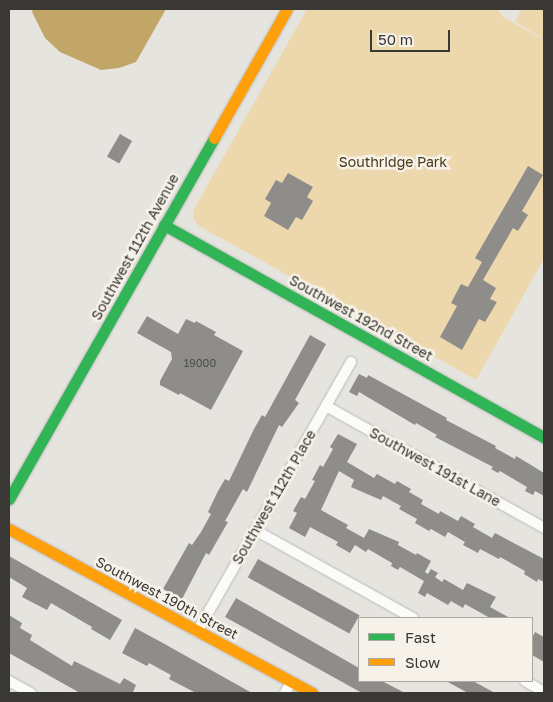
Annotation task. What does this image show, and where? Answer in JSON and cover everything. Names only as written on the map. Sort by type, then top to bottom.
[{"type":"street","name":"Southwest 112th Avenue","points":[[9,499],[287,9]]},
{"type":"street","name":"Southwest 192nd Street","points":[[164,225],[544,437]]},
{"type":"street","name":"Southwest 112th Place","points":[[197,632],[351,362]]},
{"type":"street","name":"Southwest 191st Lane","points":[[326,406],[544,528]]},
{"type":"street","name":"Southwest 190th Street","points":[[9,529],[312,693]]},
{"type":"street","points":[[256,530],[411,617]]},
{"type":"street","points":[[9,681],[31,693]]},
{"type":"street","points":[[285,693],[291,682]]},
{"type":"street","points":[[527,682],[544,692]]},
{"type":"green space","name":"Southridge Park","points":[[307,9],[497,9],[503,17],[544,40],[544,259],[476,380],[199,226],[193,219],[194,209]]},
{"type":"green space","points":[[522,9],[544,9],[544,39],[515,22]]},
{"type":"shaded area","points":[[33,9],[166,9],[136,62],[119,68],[101,70],[60,52],[45,38],[32,12]]},
{"type":"building","points":[[120,134],[132,141],[119,164],[107,157]]},
{"type":"building","points":[[528,166],[543,175],[522,211],[528,215],[518,231],[513,228],[483,280],[496,288],[490,299],[497,302],[485,322],[479,319],[462,350],[440,337],[457,306],[451,303],[461,284],[468,287],[482,262],[475,258]]},
{"type":"building","points":[[288,173],[313,187],[307,197],[313,201],[302,220],[296,217],[288,230],[264,216],[271,203],[265,199],[276,180],[282,183]]},
{"type":"building","points":[[147,316],[178,334],[186,319],[195,323],[196,321],[216,332],[214,335],[243,351],[211,410],[180,393],[179,395],[160,385],[160,381],[172,359],[171,352],[137,333]]},
{"type":"building","points":[[310,335],[326,344],[295,400],[299,403],[282,427],[279,425],[247,492],[243,489],[225,521],[228,522],[209,555],[206,553],[182,599],[163,589],[189,543],[192,545],[201,532],[211,514],[208,512],[217,493],[225,479],[229,481],[254,429],[262,415],[265,417]]},
{"type":"building","points":[[359,374],[367,378],[368,375],[447,418],[446,420],[496,446],[495,448],[515,459],[516,456],[544,473],[544,496],[535,491],[533,495],[525,491],[527,487],[500,471],[498,473],[491,469],[493,467],[435,437],[437,435],[416,423],[415,425],[359,392],[357,396],[349,392]]},
{"type":"building","points":[[338,434],[357,444],[347,462],[374,478],[377,474],[395,484],[397,481],[411,489],[409,492],[423,500],[421,504],[439,514],[440,511],[458,521],[461,516],[475,524],[473,527],[492,538],[495,533],[544,559],[544,582],[538,579],[537,582],[524,574],[525,571],[500,557],[499,559],[480,549],[478,553],[463,545],[465,542],[448,532],[445,537],[431,529],[429,531],[415,523],[417,519],[399,509],[401,506],[383,496],[381,500],[351,487],[354,480],[339,471],[321,510],[348,525],[346,528],[364,538],[369,529],[399,542],[398,545],[431,561],[425,572],[428,574],[431,569],[438,573],[435,577],[442,582],[444,579],[463,590],[467,583],[496,597],[490,607],[508,617],[488,617],[465,604],[463,608],[451,601],[448,605],[427,593],[425,597],[418,593],[424,581],[400,567],[398,570],[391,566],[392,563],[368,549],[366,552],[355,545],[350,553],[336,545],[338,542],[310,527],[305,537],[289,528],[297,513],[293,511],[301,497],[305,499],[315,481],[312,480],[320,465],[323,467],[333,449],[330,447]]},
{"type":"building","points":[[9,556],[122,620],[110,640],[51,603],[47,610],[22,597],[27,588],[9,577]]},
{"type":"building","points":[[258,559],[359,615],[349,634],[248,577]]},
{"type":"building","points":[[236,598],[358,667],[358,682],[384,682],[405,693],[362,693],[225,617]]},
{"type":"building","points":[[9,615],[22,623],[20,628],[32,635],[30,640],[72,666],[74,661],[120,684],[124,678],[136,685],[133,692],[136,693],[80,693],[9,653]]},
{"type":"building","points":[[135,628],[252,693],[196,693],[169,679],[171,675],[149,663],[147,666],[122,653]]},
{"type":"building","points":[[535,632],[544,637],[544,662],[533,656],[533,636]]},
{"type":"building","points":[[448,682],[475,682],[495,693],[468,693]]},
{"type":"traffic: fast","points":[[9,499],[214,138]]},
{"type":"traffic: fast","points":[[164,225],[544,437]]},
{"type":"traffic: slow","points":[[214,138],[287,9]]},
{"type":"traffic: slow","points":[[9,529],[312,693]]}]
